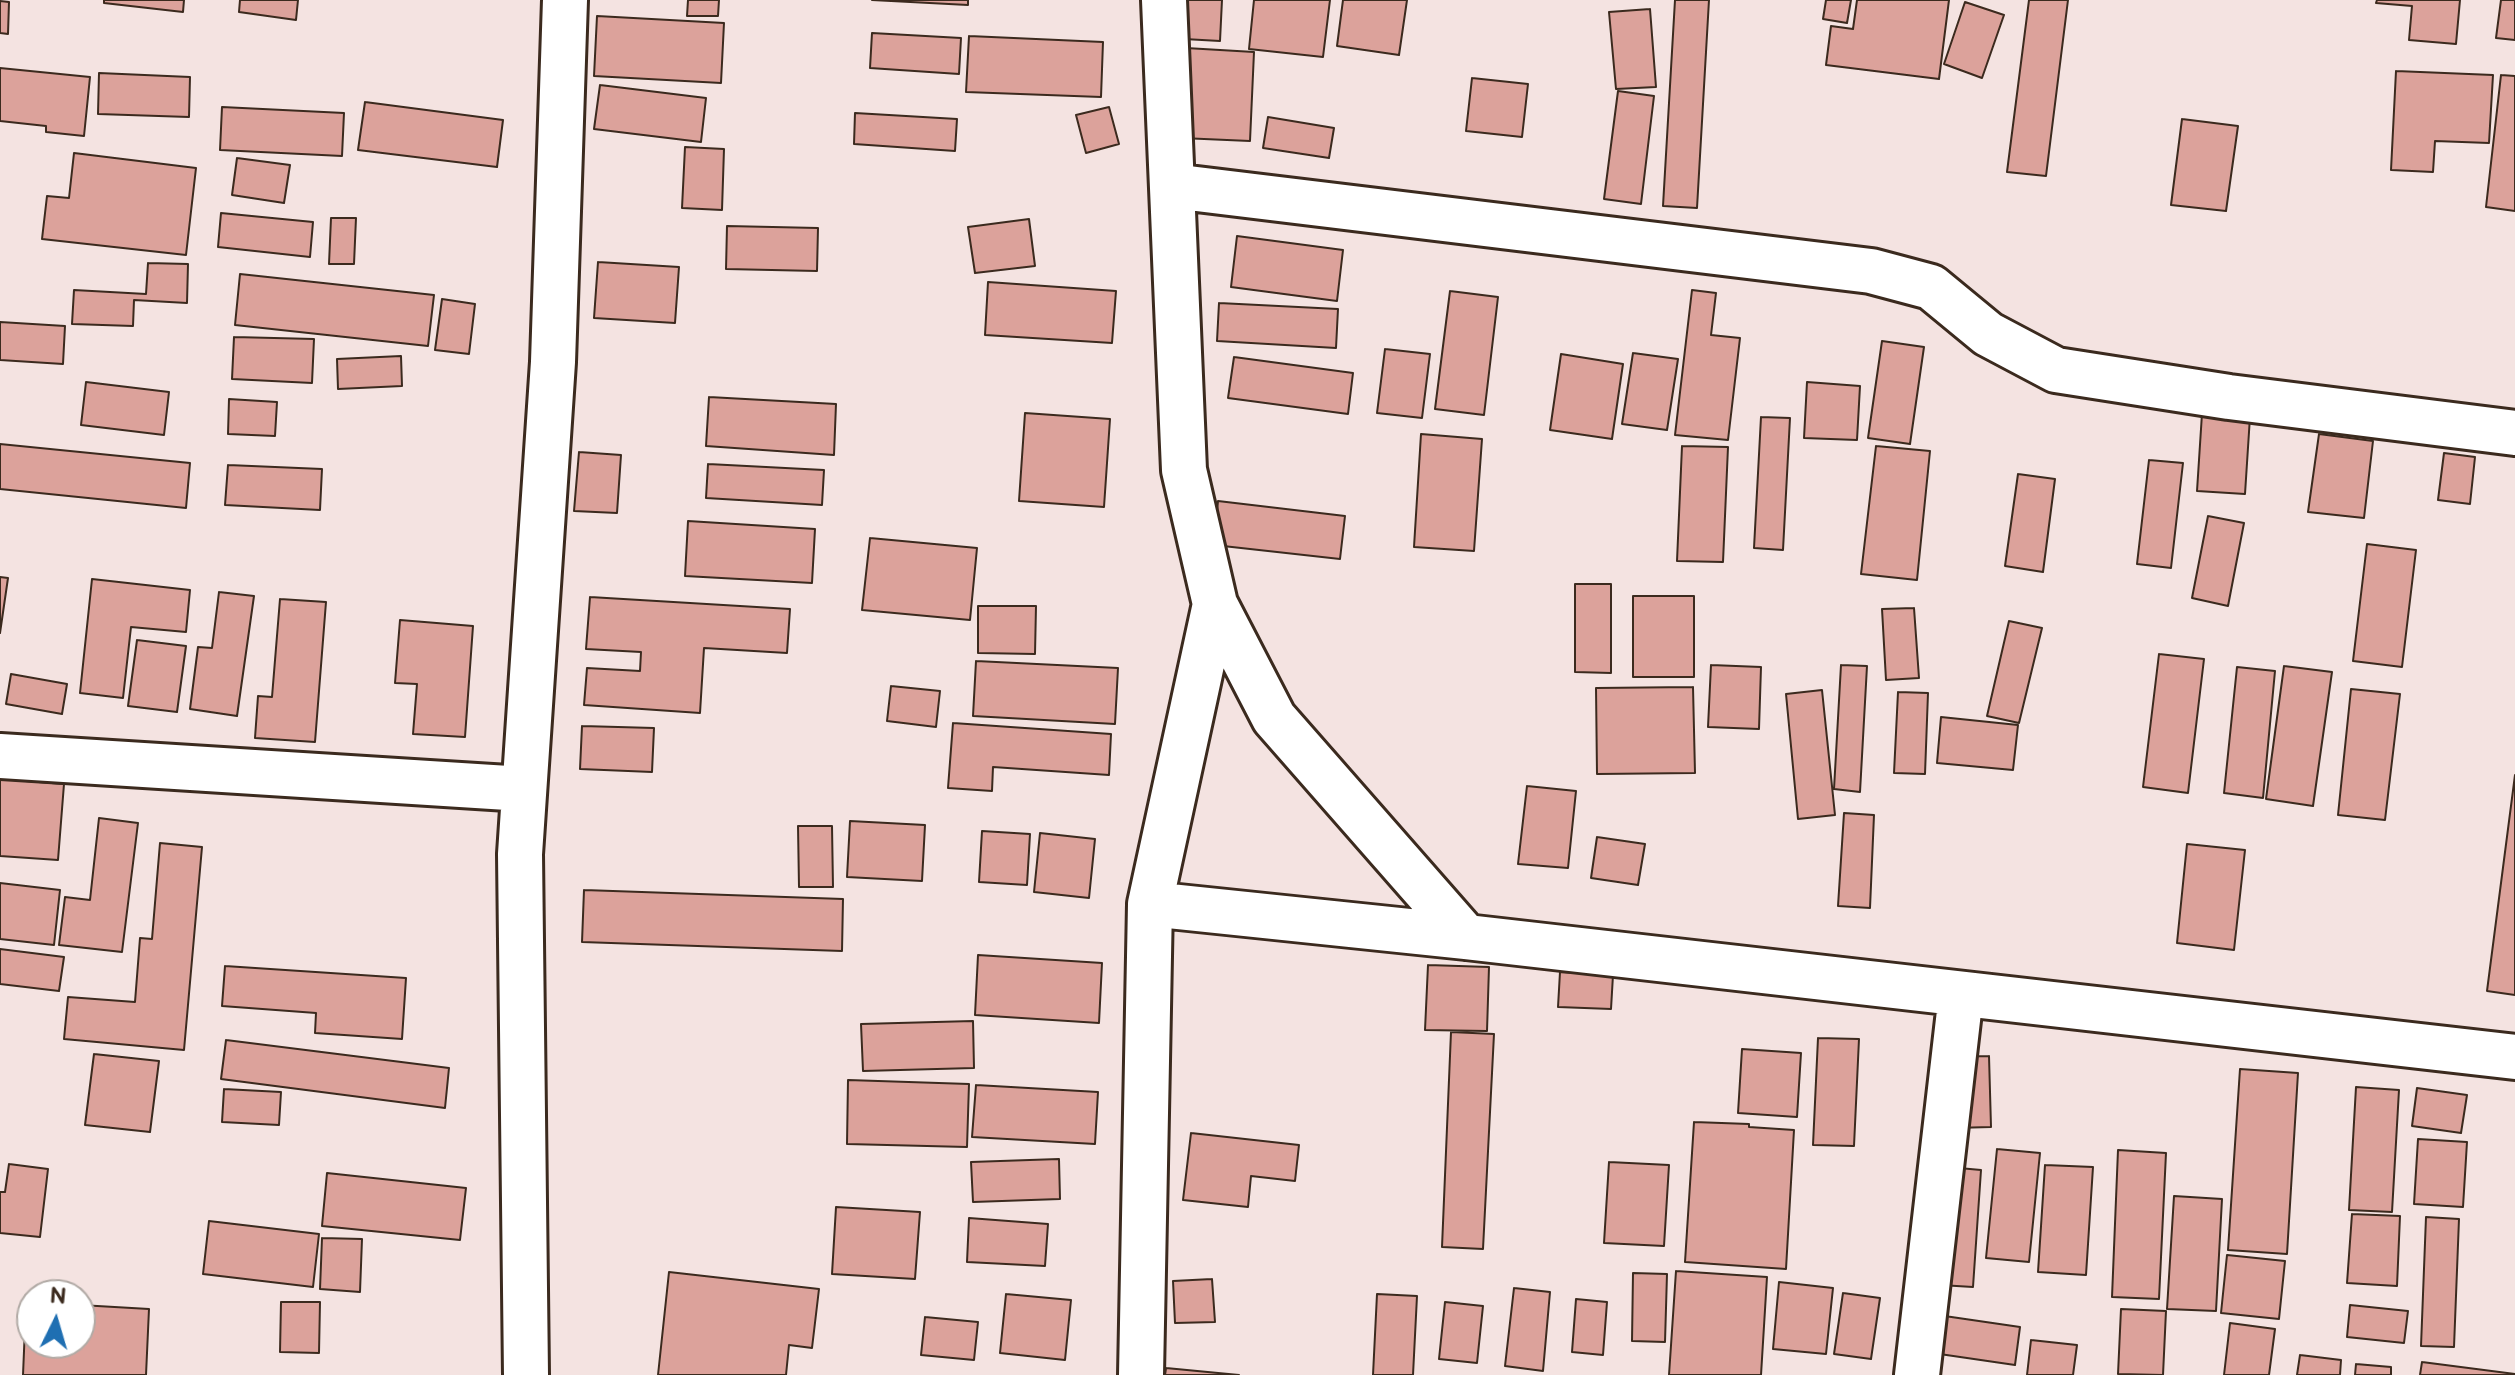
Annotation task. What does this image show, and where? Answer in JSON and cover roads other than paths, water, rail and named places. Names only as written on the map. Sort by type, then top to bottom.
[{"type":"street","points":[[526,1375],[520,870],[553,362],[565,0]]},
{"type":"street","points":[[1164,0],[1184,470],[1215,604],[1274,718],[1466,937]]},
{"type":"street","points":[[1172,186],[1871,271],[1931,287],[1988,334],[2056,370],[2229,397],[2515,433]]},
{"type":"street","points":[[1141,1375],[1150,904],[1215,604]]},
{"type":"street","points":[[0,756],[524,789]]},
{"type":"street","points":[[1150,904],[1466,937],[2515,1057]]},
{"type":"street","points":[[1917,1375],[1961,994]]}]
